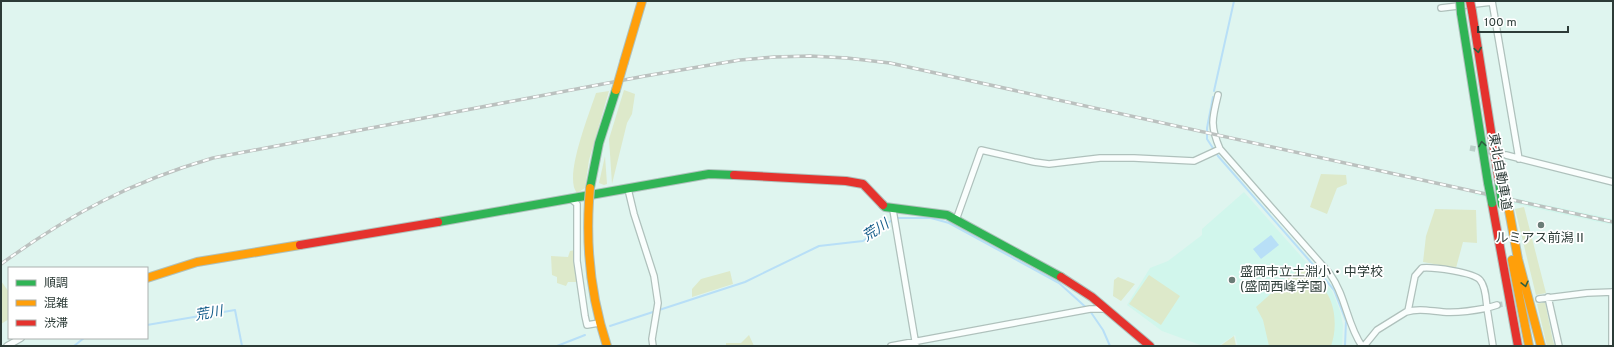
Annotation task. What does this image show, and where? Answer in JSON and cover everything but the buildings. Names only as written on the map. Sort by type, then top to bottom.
[{"type":"main road","points":[[607,346],[599,323],[588,259],[590,188],[599,143],[642,1]]},
{"type":"main road","name":"東北自動車道","points":[[1460,1],[1488,183],[1518,346]]},
{"type":"main road","name":"東北自動車道","points":[[1470,1],[1496,165],[1501,182],[1529,346]]},
{"type":"main road","points":[[148,278],[197,262],[572,199],[709,174],[846,181],[863,184],[885,208],[894,215],[947,215],[1057,274],[1092,297],[1104,309],[1150,346]]},
{"type":"main road","points":[[1505,205],[1541,346]]},
{"type":"main road","points":[[1502,260],[1513,346]]},
{"type":"street","points":[[1442,8],[1492,1],[1519,159]]},
{"type":"street","points":[[1218,95],[1212,120],[1219,150],[1330,274],[1343,296],[1353,327],[1363,346],[1376,330],[1408,311],[1416,309],[1444,312],[1463,312],[1497,305]]},
{"type":"street","points":[[956,220],[981,150],[1049,164],[1100,158],[1194,161],[1219,150]]},
{"type":"street","points":[[1506,155],[1613,182]]},
{"type":"street","points":[[628,189],[634,214],[654,276],[658,309],[652,339],[653,346]]},
{"type":"street","points":[[572,199],[577,204],[577,261],[585,316],[587,325],[599,323]]},
{"type":"street","points":[[894,215],[916,344]]},
{"type":"street","points":[[1408,311],[1416,276],[1422,268],[1472,276],[1480,280],[1484,287],[1493,346]]},
{"type":"street","points":[[1538,299],[1613,292],[1612,346]]},
{"type":"street","points":[[1548,297],[1559,346]]},
{"type":"street","points":[[891,346],[916,344],[1088,310],[1104,309]]},
{"type":"street","points":[[7,346],[19,339]]},
{"type":"shaded area","points":[[624,90],[635,94],[632,114],[627,123],[612,184],[609,139]]},
{"type":"shaded area","points":[[609,91],[589,160],[585,188],[577,193],[574,185],[573,174],[579,144],[596,93]]},
{"type":"shaded area","points":[[605,156],[607,184],[604,185],[599,183]]},
{"type":"shaded area","points":[[1321,174],[1346,175],[1347,184],[1337,188],[1327,214],[1310,207]]},
{"type":"shaded area","points":[[1476,190],[1613,219],[1613,225],[1475,195]]},
{"type":"shaded area","name":"盛岡市立土淵小・中学校 (盛岡西峰学園)","points":[[1244,192],[1332,291],[1340,311],[1343,325],[1342,346],[1238,346],[1235,335],[1218,346],[1203,346],[1162,331],[1127,305],[1150,268],[1168,261],[1202,235],[1202,229]]},
{"type":"shaded area","points":[[1524,207],[1546,293],[1536,295],[1515,209]]},
{"type":"shaded area","points":[[1435,209],[1476,210],[1477,243],[1463,242],[1456,268],[1423,262],[1426,236]]},
{"type":"shaded area","points":[[575,250],[577,282],[568,282],[566,286],[557,283],[557,277],[552,275],[551,256],[568,257],[570,251]]},
{"type":"shaded area","points":[[1299,269],[1305,269],[1322,286],[1332,304],[1335,326],[1331,346],[1269,346],[1263,320],[1256,307]]},
{"type":"shaded area","points":[[730,271],[733,284],[692,297],[692,289],[701,279]]},
{"type":"shaded area","points":[[1149,275],[1180,296],[1161,325],[1129,304]]},
{"type":"shaded area","points":[[1118,277],[1135,284],[1121,301],[1113,296],[1114,280]]},
{"type":"shaded area","points":[[1,281],[8,291],[8,320],[1,324]]},
{"type":"shaded area","points":[[1545,302],[1555,346],[1547,346],[1537,304]]},
{"type":"shaded area","points":[[749,335],[754,346],[726,346],[726,343],[741,343]]},
{"type":"shaded area","points":[[1234,336],[1236,346],[1220,346]]},
{"type":"water","points":[[1271,235],[1279,245],[1261,259],[1253,249]]},
{"type":"waterway","points":[[1214,91],[1234,1]]},
{"type":"waterway","points":[[1213,97],[1207,128],[1207,139],[1218,156],[1334,290],[1346,321],[1345,346]]},
{"type":"waterway","name":"荒川","points":[[610,326],[745,282],[819,246],[863,241],[895,218],[931,218],[949,223],[1059,283],[1090,311],[1103,330],[1110,346]]},
{"type":"waterway","name":"荒川","points":[[148,325],[235,310],[242,346]]},
{"type":"waterway","name":"荒川","points":[[557,346],[585,335]]},
{"type":"waterway","name":"荒川","points":[[74,346],[83,339]]},
{"type":"tunnel","points":[[1470,148],[1506,155]]},
{"type":"tunnel","points":[[1497,305],[1513,303]]},
{"type":"railway","points":[[1,264],[52,230],[102,201],[183,167],[213,158],[645,76],[740,60],[810,56],[847,58],[890,63],[1613,222]]},
{"type":"traffic: fast","points":[[1460,1],[1461,13]]},
{"type":"traffic: fast","points":[[1461,13],[1488,183]]},
{"type":"traffic: fast","points":[[590,188],[599,143],[616,90]]},
{"type":"traffic: fast","points":[[438,222],[709,174],[734,175]]},
{"type":"traffic: fast","points":[[1499,182],[1502,205]]},
{"type":"traffic: fast","points":[[1488,183],[1492,203]]},
{"type":"traffic: fast","points":[[883,205],[885,207],[947,215],[1061,277]]},
{"type":"traffic: slow","points":[[624,62],[642,1]]},
{"type":"traffic: slow","points":[[616,90],[624,62]]},
{"type":"traffic: slow","points":[[589,201],[590,188]]},
{"type":"traffic: slow","points":[[589,201],[588,238],[593,292],[607,346]]},
{"type":"traffic: slow","points":[[1508,205],[1518,259],[1541,346]]},
{"type":"traffic: slow","points":[[148,278],[197,262],[300,245]]},
{"type":"traffic: slow","points":[[1512,260],[1529,346]]},
{"type":"traffic: jam","points":[[1470,1],[1472,11]]},
{"type":"traffic: jam","points":[[1472,11],[1499,182]]},
{"type":"traffic: jam","points":[[734,175],[846,181],[863,184],[883,205]]},
{"type":"traffic: jam","points":[[1492,203],[1518,346]]},
{"type":"traffic: jam","points":[[300,245],[438,222]]},
{"type":"traffic: jam","points":[[1061,277],[1092,297],[1150,346]]},
{"type":"place","name":"ルミアス前潟Ⅱ","points":[[1541,225]]},
{"type":"place","name":"盛岡市立土淵小・中学校 (盛岡西峰学園)","points":[[1232,280]]}]
